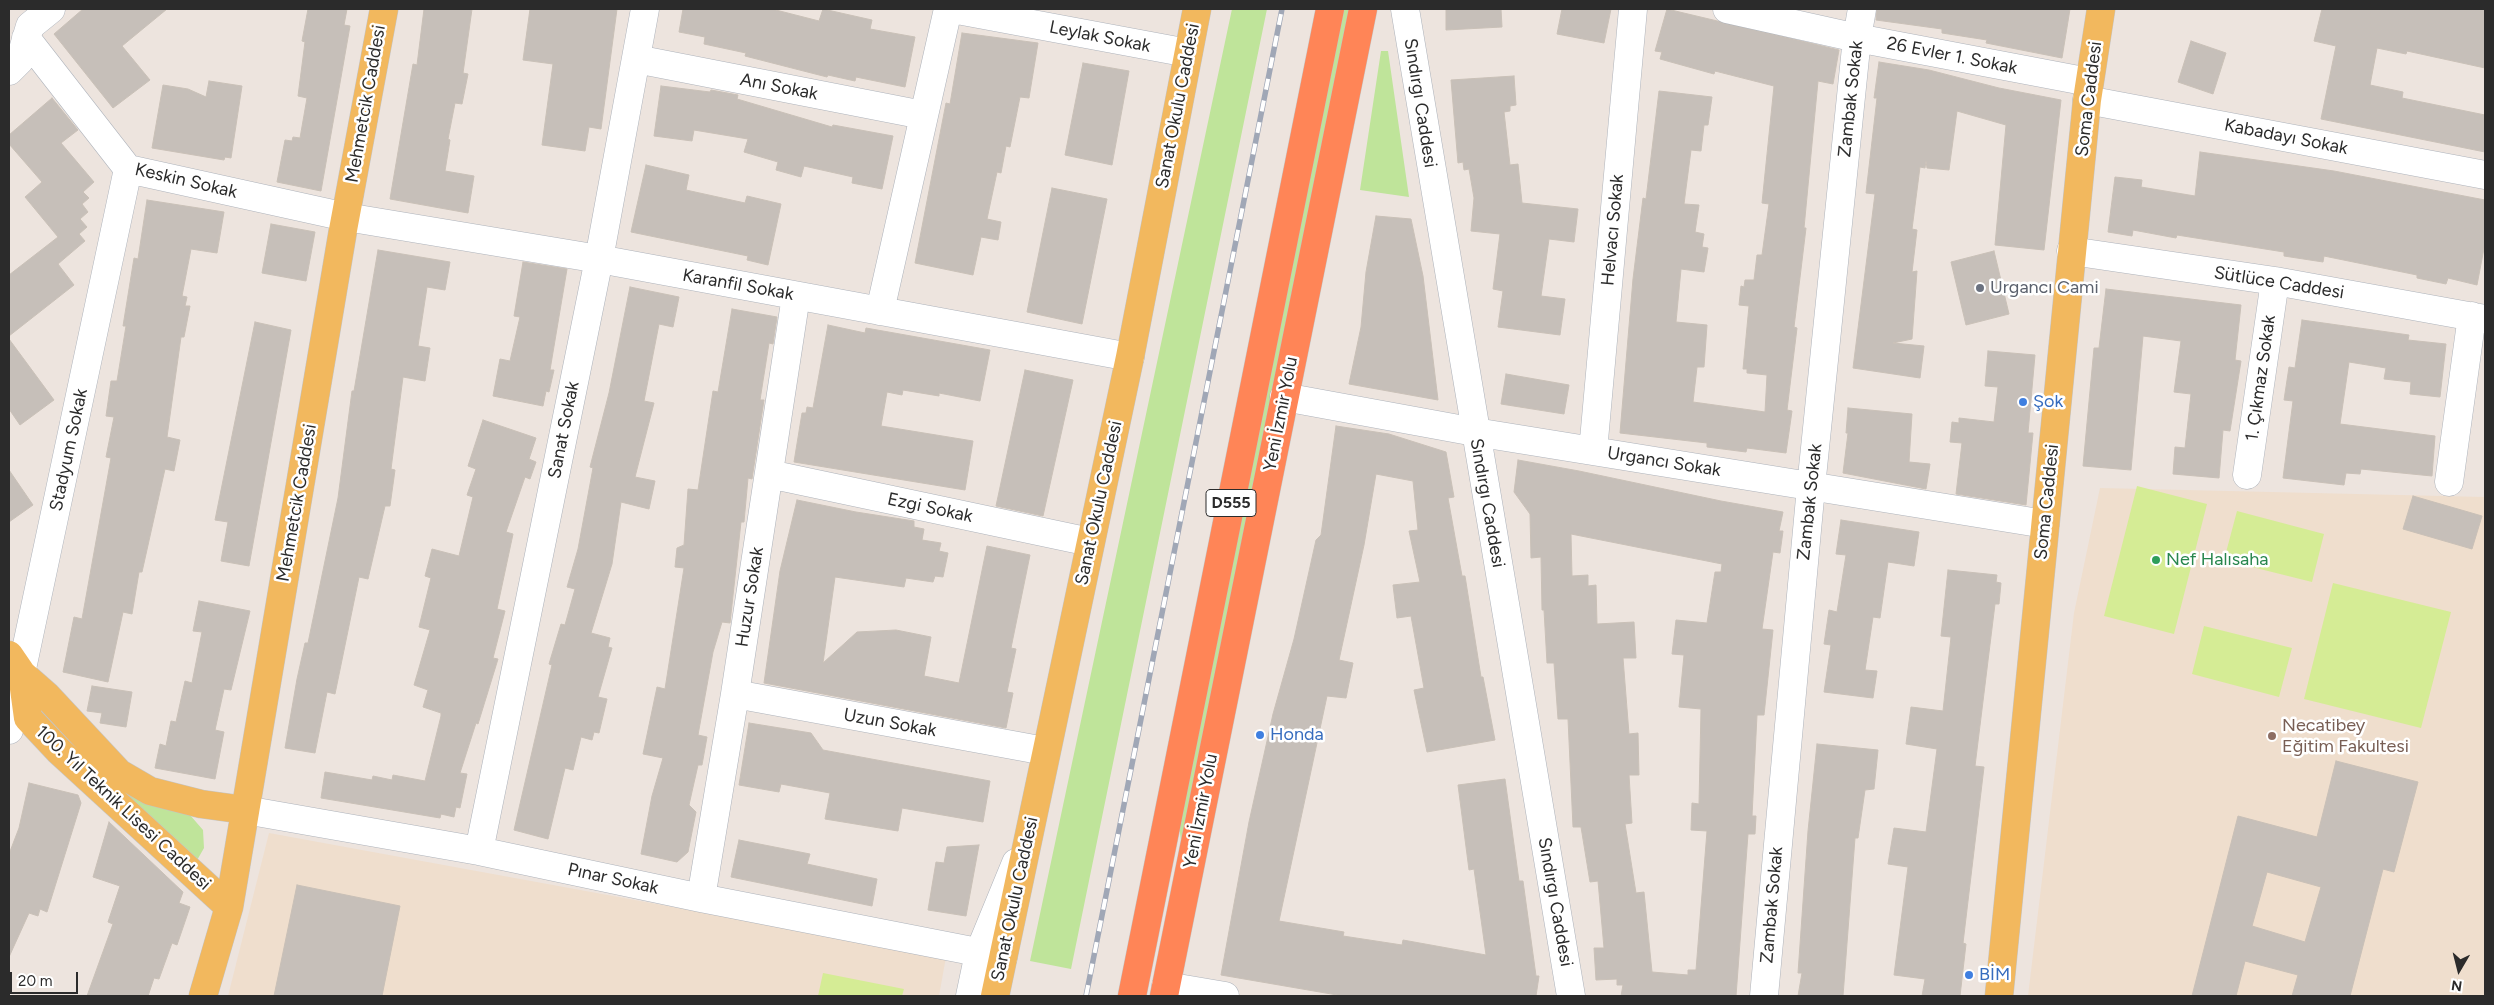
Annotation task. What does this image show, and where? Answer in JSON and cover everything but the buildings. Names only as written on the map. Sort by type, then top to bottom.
[{"type":"highway","name":"Yeni İzmir Yolu","points":[[1134,988],[1330,9]]},
{"type":"highway","name":"Yeni İzmir Yolu","points":[[1165,991],[1363,9]]},
{"type":"highway","points":[[1134,988],[1165,991]]},
{"type":"main road","name":"Mehmetcik Caddesi","points":[[203,996],[229,907],[346,217],[384,9]]},
{"type":"main road","name":"Sanat Okulu Caddesi","points":[[995,996],[991,955],[1028,834],[1130,356],[1197,9]]},
{"type":"main road","name":"Soma Caddesi","points":[[1999,996],[2071,251],[2088,91],[2101,9]]},
{"type":"main road","name":"100. Yıl Teknik Lisesi Caddesi","points":[[15,664],[119,773],[150,792],[202,804],[245,810]]},
{"type":"main road","name":"100. Yıl Teknik Lisesi Caddesi","points":[[15,664],[28,718],[58,750],[229,907]]},
{"type":"street","points":[[9,72],[20,60],[30,26],[51,9]]},
{"type":"street","name":"Sanat Sokak","points":[[479,851],[599,260],[645,9]]},
{"type":"street","points":[[880,311],[948,9]]},
{"type":"street","name":"Leylak Sokak","points":[[952,9],[1188,54]]},
{"type":"street","name":"Sındırgı Caddesi","points":[[1405,9],[1571,996]]},
{"type":"street","name":"Helvacı Sokak","points":[[1593,450],[1633,9]]},
{"type":"street","name":"26 Evler 1. Sokak","points":[[1727,9],[2088,91]]},
{"type":"street","name":"Zambak Sokak","points":[[1764,996],[1812,487],[1857,38],[1862,9]]},
{"type":"street","name":"Keskin Sokak","points":[[26,38],[128,169],[346,217]]},
{"type":"street","name":"Anı Sokak","points":[[636,60],[923,115]]},
{"type":"street","name":"Kabadayı Sokak","points":[[2088,91],[2485,175]]},
{"type":"street","name":"Stadyum Sokak","points":[[9,730],[15,664],[128,169]]},
{"type":"street","name":"Karanfil Sokak","points":[[346,217],[599,260],[1130,356]]},
{"type":"street","name":"Sütlüce Caddesi","points":[[2071,251],[2275,281],[2479,318]]},
{"type":"street","name":"1. Çıkmaz Sokak","points":[[2247,475],[2275,281]]},
{"type":"street","name":"Huzur Sokak","points":[[701,898],[735,694],[796,296]]},
{"type":"street","points":[[2449,482],[2479,318]]},
{"type":"street","name":"Urgancı Sokak","points":[[1284,397],[1475,432],[2044,524]]},
{"type":"street","name":"Ezgi Sokak","points":[[769,474],[1090,542]]},
{"type":"street","name":"Uzun Sokak","points":[[735,694],[1045,751]]},
{"type":"street","name":"Pınar Sokak","points":[[245,810],[479,851],[701,898],[991,955]]},
{"type":"street","points":[[970,996],[991,955]]},
{"type":"street","points":[[1165,991],[1225,996]]},
{"type":"shaded area","name":"Necatibey Eğitim Fakultesi","points":[[2100,488],[2485,497],[2485,996],[2028,996],[2074,613]]},
{"type":"shaded area","points":[[269,833],[946,957],[939,996],[228,996]]},
{"type":"green space","points":[[1232,9],[1267,9],[1071,969],[1030,961]]},
{"type":"green space","points":[[1343,9],[1350,9],[1182,851],[1179,823]]},
{"type":"green space","points":[[1381,51],[1388,51],[1409,197],[1360,190]]},
{"type":"green space","name":"Nef Halısaha","points":[[2137,486],[2207,504],[2174,634],[2104,616]]},
{"type":"green space","points":[[2237,511],[2324,534],[2312,582],[2224,560]]},
{"type":"green space","points":[[2333,583],[2451,612],[2421,728],[2304,699]]},
{"type":"green space","points":[[2204,626],[2292,648],[2279,697],[2192,674]]},
{"type":"green space","points":[[33,699],[190,815],[203,830],[204,848],[196,862],[113,787],[31,703]]},
{"type":"green space","points":[[823,973],[904,989],[902,996],[818,996]]},
{"type":"railway","points":[[1086,996],[1282,9]]},
{"type":"place","name":"Urgancı Cami","points":[[1980,288]]},
{"type":"place","name":"Şok","points":[[2023,402]]},
{"type":"place","name":"Nef Halısaha","points":[[2156,560]]},
{"type":"place","name":"Honda","points":[[1260,735]]},
{"type":"place","name":"Necatibey Eğitim Fakultesi","points":[[2272,736]]},
{"type":"place","name":"BİM","points":[[1969,975]]}]
